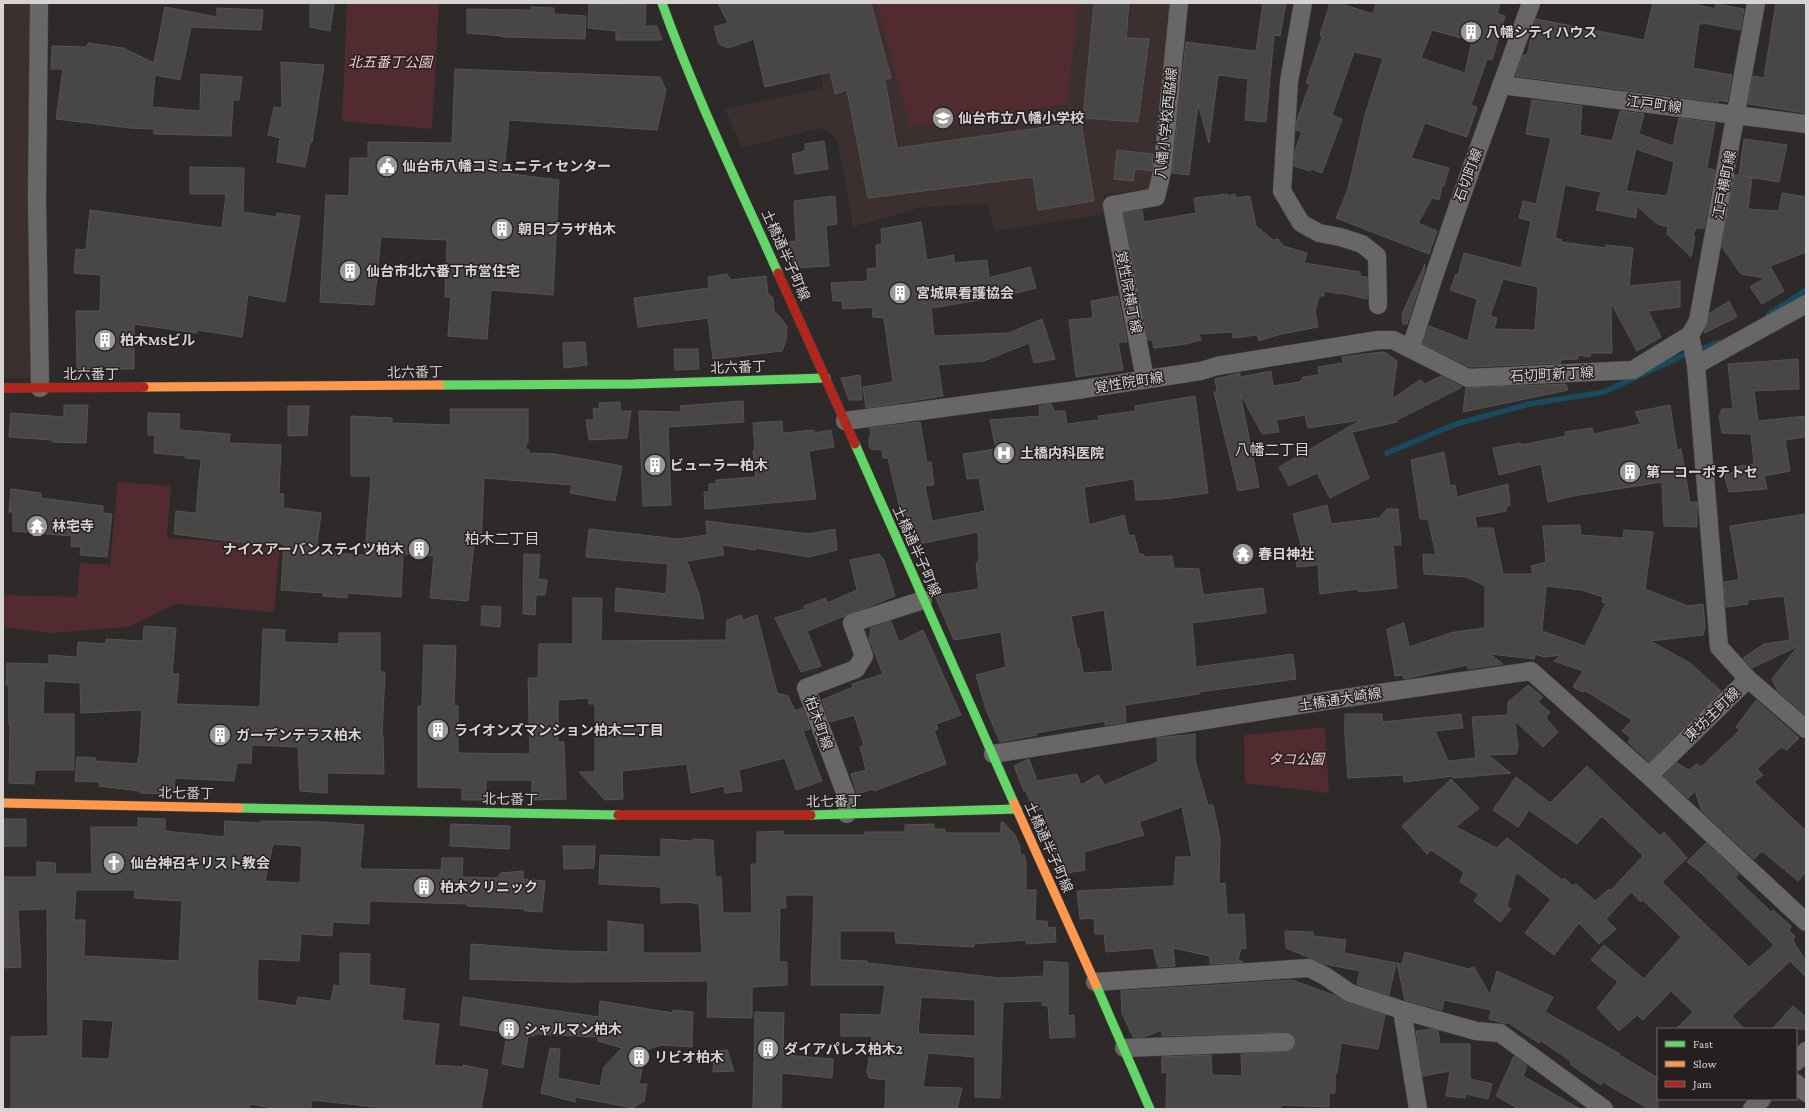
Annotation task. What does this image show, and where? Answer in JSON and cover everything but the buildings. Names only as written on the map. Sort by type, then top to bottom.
[{"type":"street","points":[[39,3],[37,200],[40,388]]},
{"type":"street","name":"土橋通半子町線","points":[[662,3],[673,34],[711,123],[1095,982],[1150,1109]]},
{"type":"street","name":"八幡小学校西脇線","points":[[1112,205],[1156,197],[1162,172],[1178,3]]},
{"type":"street","points":[[1303,3],[1288,82],[1282,191],[1301,223],[1319,233],[1340,237],[1362,244],[1377,256],[1378,305]]},
{"type":"street","name":"石切町線","points":[[1411,348],[1448,231],[1531,3]]},
{"type":"street","name":"江戸横町線","points":[[1693,351],[1756,3]]},
{"type":"street","name":"江戸町線","points":[[1501,85],[1806,124]]},
{"type":"street","name":"覚性院横丁線","points":[[1112,205],[1145,379]]},
{"type":"street","name":"石切町新丁線","points":[[1411,348],[1468,378],[1633,370],[1693,351],[1806,304]]},
{"type":"street","name":"覚性院町線","points":[[845,421],[1070,391],[1378,340],[1393,340],[1411,348]]},
{"type":"street","name":"東坊主町線","points":[[1649,776],[1748,679],[1719,647],[1693,351]]},
{"type":"street","name":"北六番丁","points":[[3,388],[634,384],[826,378]]},
{"type":"street","name":"柏木町線","points":[[847,814],[846,795],[806,688],[856,669],[864,656],[852,623],[923,600]]},
{"type":"street","name":"土橋通大崎線","points":[[993,754],[1531,671],[1649,776]]},
{"type":"street","points":[[1748,679],[1806,728]]},
{"type":"street","points":[[1649,776],[1806,922]]},
{"type":"street","name":"北七番丁","points":[[3,803],[590,814],[784,816],[1017,809]]},
{"type":"street","points":[[1095,982],[1309,968],[1325,976],[1350,993],[1402,1010],[1476,1031],[1500,1033],[1604,1109]]},
{"type":"street","points":[[1402,1010],[1418,1109]]},
{"type":"street","points":[[1124,1048],[1286,1042]]},
{"type":"street","points":[[1797,1061],[1806,1051]]},
{"type":"street","points":[[1797,1084],[1806,1093]]},
{"type":"street","points":[[1752,1109],[1761,1100]]},
{"type":"shaded area","points":[[3,3],[29,3],[30,378],[3,378]]},
{"type":"shaded area","name":"仙台市立八幡小学校","points":[[807,3],[1172,3],[1149,189],[1103,195],[1106,214],[995,231],[987,204],[923,207],[853,227],[838,142],[832,134],[820,128],[742,148],[725,109],[823,88]]},
{"type":"green space","name":"北五番丁公園","points":[[347,3],[439,3],[432,129],[342,121]]},
{"type":"green space","points":[[876,3],[1079,3],[1067,104],[910,127]]},
{"type":"green space","points":[[118,482],[171,486],[167,538],[280,546],[274,612],[175,604],[129,627],[51,633],[3,627],[3,595],[77,597],[80,563],[110,565]]},
{"type":"green space","name":"タコ公園","points":[[1325,727],[1329,793],[1245,783],[1244,735]]},
{"type":"waterway","points":[[1768,315],[1806,290]]},
{"type":"waterway","points":[[1387,453],[1456,424],[1529,404],[1604,392],[1682,356],[1720,342]]},
{"type":"traffic: fast","points":[[662,3],[688,71],[732,173],[778,273]]},
{"type":"traffic: fast","points":[[440,385],[634,384],[826,378]]},
{"type":"traffic: fast","points":[[855,444],[1014,803]]},
{"type":"traffic: fast","points":[[239,808],[618,815]]},
{"type":"traffic: fast","points":[[811,815],[1017,809]]},
{"type":"traffic: fast","points":[[1096,985],[1150,1109]]},
{"type":"traffic: slow","points":[[144,387],[440,385]]},
{"type":"traffic: slow","points":[[3,803],[239,808]]},
{"type":"traffic: slow","points":[[1014,803],[1096,985]]},
{"type":"traffic: jam","points":[[778,273],[855,444]]},
{"type":"traffic: jam","points":[[3,388],[144,387]]},
{"type":"traffic: jam","points":[[618,815],[811,815]]},
{"type":"place","name":"八幡シティハウス","points":[[1471,32]]},
{"type":"place","name":"仙台市立八幡小学校","points":[[943,118]]},
{"type":"place","name":"仙台市八幡コミュニティセンター","points":[[387,166]]},
{"type":"place","name":"朝日プラザ柏木","points":[[502,229]]},
{"type":"place","name":"仙台市北六番丁市営住宅","points":[[350,271]]},
{"type":"place","name":"宮城県看護協会","points":[[900,293]]},
{"type":"place","name":"柏木MSビル","points":[[105,340]]},
{"type":"place","name":"土橋内科医院","points":[[1004,453]]},
{"type":"place","name":"ビューラー柏木","points":[[655,465]]},
{"type":"place","name":"第一コーポチトセ","points":[[1630,472]]},
{"type":"place","name":"林宅寺","points":[[37,526]]},
{"type":"place","name":"ナイスアーバンステイツ柏木","points":[[419,549]]},
{"type":"place","name":"春日神社","points":[[1243,554]]},
{"type":"place","name":"ライオンズマンション柏木二丁目","points":[[438,730]]},
{"type":"place","name":"ガーデンテラス柏木","points":[[220,735]]},
{"type":"place","name":"仙台神召キリスト教会","points":[[114,863]]},
{"type":"place","name":"柏木クリニック","points":[[424,887]]},
{"type":"place","name":"シャルマン柏木","points":[[509,1029]]},
{"type":"place","name":"ダイアパレス柏木2","points":[[768,1049]]},
{"type":"place","name":"リビオ柏木","points":[[639,1057]]},
{"type":"district","name":"八幡二丁目","points":[[1272,450]]},
{"type":"district","name":"柏木二丁目","points":[[502,539]]}]
